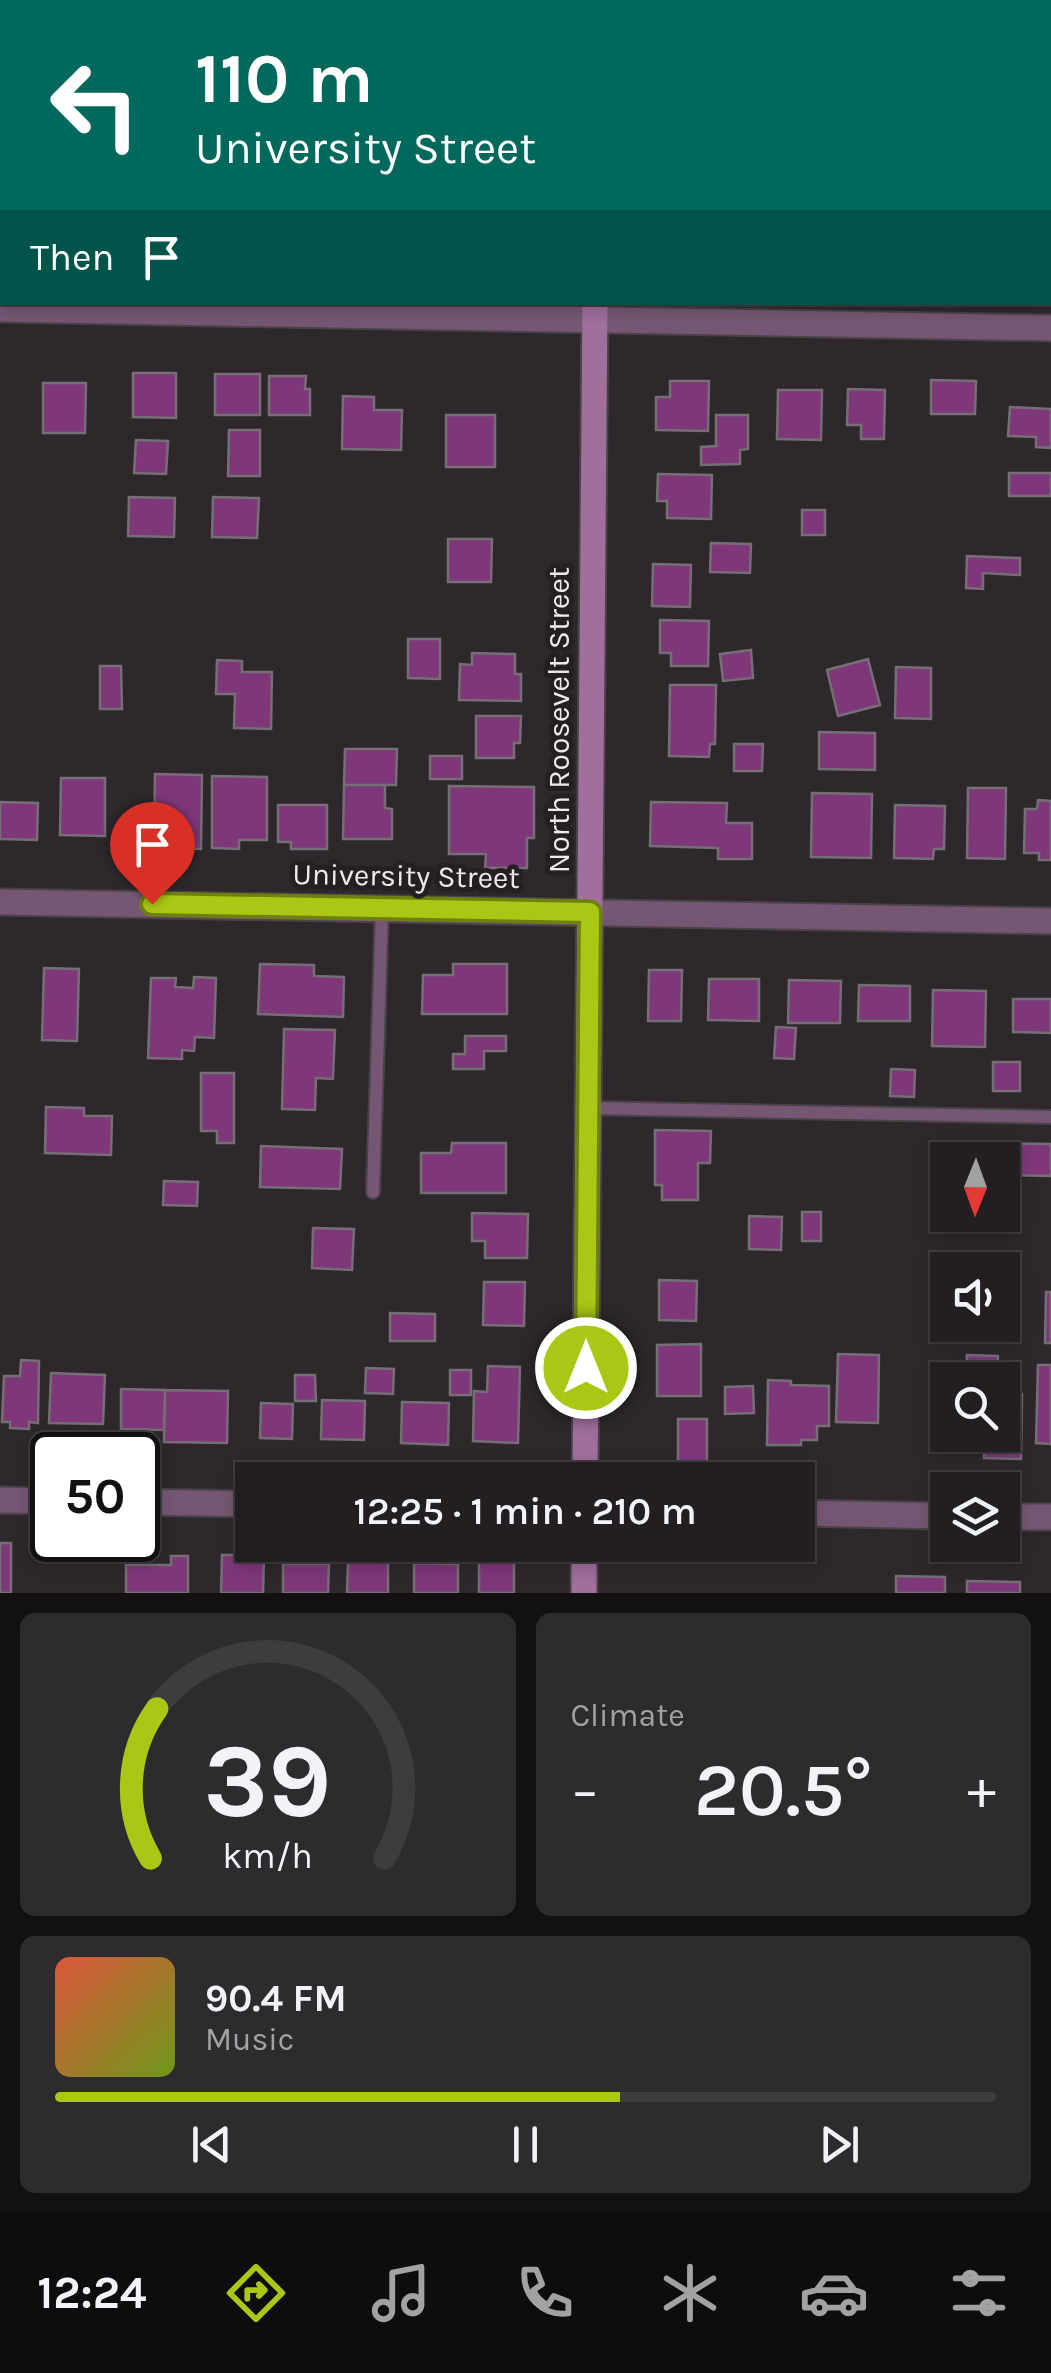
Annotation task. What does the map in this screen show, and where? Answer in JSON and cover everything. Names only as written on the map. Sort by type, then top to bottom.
[{"type":"main road","name":"North Roosevelt Street","points":[[585,1462],[595,311]]},
{"type":"main road","points":[[584,1562],[584,1593]]},
{"type":"street","points":[[0,309],[595,311],[1051,328]]},
{"type":"street","name":"University Street","points":[[0,902],[1051,921]]},
{"type":"street","points":[[0,1500],[30,1501]]},
{"type":"street","points":[[160,1502],[235,1504]]},
{"type":"street","points":[[815,1513],[930,1516]]},
{"type":"street","points":[[1020,1516],[1051,1517]]},
{"type":"lane","points":[[373,1192],[382,908]]},
{"type":"lane","points":[[588,1108],[1051,1117]]},
{"type":"building","points":[[133,373],[176,373],[176,418],[133,417]]},
{"type":"building","points":[[215,374],[260,374],[260,415],[215,415]]},
{"type":"building","points":[[269,376],[306,376],[310,415],[269,415]]},
{"type":"building","points":[[931,380],[976,381],[975,414],[931,414]]},
{"type":"building","points":[[670,381],[709,381],[708,431],[656,430],[656,397],[670,397]]},
{"type":"building","points":[[43,383],[86,383],[85,433],[43,433]]},
{"type":"building","points":[[848,389],[885,390],[884,439],[861,439],[861,425],[847,425]]},
{"type":"building","points":[[778,390],[822,390],[821,440],[777,439]]},
{"type":"building","points":[[343,396],[374,397],[374,410],[402,410],[401,450],[342,449]]},
{"type":"building","points":[[1010,407],[1051,409],[1051,448],[1036,447],[1036,437],[1008,436]]},
{"type":"building","points":[[446,415],[495,415],[495,467],[446,467]]},
{"type":"building","points":[[716,415],[748,415],[748,449],[740,450],[740,464],[701,465],[701,447],[716,446]]},
{"type":"building","points":[[229,430],[260,430],[260,476],[228,476]]},
{"type":"building","points":[[136,440],[168,441],[166,474],[134,473]]},
{"type":"building","points":[[1009,473],[1051,473],[1051,496],[1009,496]]},
{"type":"building","points":[[658,474],[712,475],[711,519],[667,518],[667,501],[657,501]]},
{"type":"building","points":[[129,497],[175,498],[174,537],[128,536]]},
{"type":"building","points":[[213,497],[259,498],[257,538],[212,537]]},
{"type":"building","points":[[802,510],[825,510],[825,535],[802,535]]},
{"type":"building","points":[[448,539],[492,539],[491,582],[448,582]]},
{"type":"building","points":[[711,543],[751,544],[750,573],[710,572]]},
{"type":"building","points":[[967,556],[1020,558],[1020,575],[983,573],[983,589],[966,588]]},
{"type":"building","points":[[653,564],[691,565],[690,607],[652,606]]},
{"type":"building","points":[[660,620],[709,621],[708,666],[671,666],[671,653],[660,653]]},
{"type":"building","points":[[408,639],[440,639],[440,679],[408,678]]},
{"type":"building","points":[[751,650],[753,678],[723,681],[720,654]]},
{"type":"building","points":[[472,653],[515,654],[515,674],[521,674],[521,701],[459,700],[460,664],[472,665]]},
{"type":"building","points":[[868,659],[880,705],[838,716],[827,670]]},
{"type":"building","points":[[217,660],[242,661],[242,672],[272,672],[271,729],[234,728],[235,694],[216,694]]},
{"type":"building","points":[[100,666],[121,666],[122,709],[100,709]]},
{"type":"building","points":[[896,667],[931,668],[931,719],[895,718]]},
{"type":"building","points":[[670,685],[716,685],[715,744],[710,744],[709,757],[669,756]]},
{"type":"building","points":[[476,716],[521,716],[520,743],[514,743],[514,758],[476,758]]},
{"type":"building","points":[[819,732],[875,733],[875,770],[819,769]]},
{"type":"building","points":[[734,744],[763,744],[762,771],[734,771]]},
{"type":"building","points":[[345,749],[397,749],[396,785],[344,785]]},
{"type":"building","points":[[430,756],[462,756],[462,779],[430,779]]},
{"type":"building","points":[[155,774],[202,775],[201,849],[174,848],[174,839],[154,838]]},
{"type":"building","points":[[212,776],[267,777],[267,840],[239,840],[239,849],[212,848]]},
{"type":"building","points":[[61,778],[105,778],[105,836],[60,835]]},
{"type":"building","points":[[344,785],[385,785],[385,808],[392,809],[392,839],[343,839]]},
{"type":"building","points":[[449,786],[534,787],[534,838],[527,838],[527,868],[485,868],[486,854],[449,854]]},
{"type":"building","points":[[968,788],[1006,788],[1005,859],[967,858]]},
{"type":"building","points":[[812,793],[872,794],[871,858],[811,857]]},
{"type":"building","points":[[1038,800],[1051,801],[1051,860],[1039,860],[1039,853],[1024,853],[1025,809],[1037,809]]},
{"type":"building","points":[[0,802],[38,803],[37,840],[0,839]]},
{"type":"building","points":[[651,802],[727,803],[726,823],[752,823],[752,859],[718,859],[718,848],[650,846]]},
{"type":"building","points":[[278,805],[327,805],[327,849],[291,849],[291,842],[278,842]]},
{"type":"building","points":[[895,805],[945,806],[944,849],[934,849],[933,859],[894,858]]},
{"type":"building","points":[[260,964],[314,965],[314,976],[344,977],[343,1017],[258,1014]]},
{"type":"building","points":[[453,964],[507,964],[507,1014],[422,1014],[423,975],[453,975]]},
{"type":"building","points":[[44,968],[79,969],[77,1041],[42,1040]]},
{"type":"building","points":[[649,970],[682,970],[681,1021],[648,1021]]},
{"type":"building","points":[[194,977],[216,978],[214,1038],[195,1037],[194,1051],[182,1050],[182,1059],[148,1058],[151,978],[176,978],[175,987],[193,988]]},
{"type":"building","points":[[709,979],[759,979],[759,1021],[708,1020]]},
{"type":"building","points":[[789,980],[841,981],[840,1023],[788,1023]]},
{"type":"building","points":[[859,985],[910,986],[910,1021],[858,1021]]},
{"type":"building","points":[[933,990],[986,991],[985,1047],[932,1046]]},
{"type":"building","points":[[1013,999],[1051,999],[1051,1033],[1013,1032]]},
{"type":"building","points":[[776,1027],[796,1028],[794,1059],[774,1058]]},
{"type":"building","points":[[284,1029],[335,1030],[333,1079],[316,1078],[315,1110],[282,1109]]},
{"type":"building","points":[[465,1036],[506,1036],[506,1051],[484,1051],[484,1069],[453,1069],[453,1054],[465,1054]]},
{"type":"building","points":[[993,1062],[1020,1062],[1020,1091],[993,1091]]},
{"type":"building","points":[[891,1069],[915,1070],[914,1097],[890,1096]]},
{"type":"building","points":[[201,1073],[234,1073],[234,1143],[217,1143],[217,1131],[201,1131]]},
{"type":"building","points":[[46,1107],[84,1108],[84,1116],[112,1116],[111,1155],[45,1153]]},
{"type":"building","points":[[655,1130],[711,1131],[710,1163],[698,1163],[698,1200],[662,1200],[662,1185],[655,1185]]},
{"type":"building","points":[[452,1143],[506,1143],[506,1193],[421,1193],[421,1153],[451,1153]]},
{"type":"building","points":[[1020,1143],[1051,1144],[1051,1176],[1020,1175]]},
{"type":"building","points":[[261,1146],[342,1149],[340,1189],[260,1187]]},
{"type":"building","points":[[164,1181],[198,1182],[197,1206],[163,1205]]},
{"type":"building","points":[[802,1212],[821,1212],[821,1241],[802,1241]]},
{"type":"building","points":[[472,1213],[528,1214],[527,1258],[485,1258],[485,1241],[472,1241]]},
{"type":"building","points":[[749,1216],[782,1217],[781,1250],[749,1249]]},
{"type":"building","points":[[313,1228],[354,1229],[352,1270],[312,1268]]},
{"type":"building","points":[[659,1280],[697,1281],[696,1321],[659,1320]]},
{"type":"building","points":[[484,1282],[525,1282],[524,1326],[483,1325]]},
{"type":"building","points":[[1046,1292],[1051,1292],[1051,1343],[1045,1343]]},
{"type":"building","points":[[390,1313],[435,1314],[435,1341],[390,1341]]},
{"type":"building","points":[[701,1344],[701,1396],[657,1396],[657,1345]]},
{"type":"building","points":[[838,1354],[879,1355],[878,1423],[836,1422]]},
{"type":"building","points":[[967,1355],[998,1356],[998,1362],[967,1362]]},
{"type":"building","points":[[21,1360],[39,1361],[38,1423],[29,1422],[29,1429],[10,1428],[10,1422],[2,1422],[4,1376],[20,1376]]},
{"type":"building","points":[[1038,1365],[1051,1365],[1051,1444],[1036,1443]]},
{"type":"building","points":[[488,1366],[520,1367],[518,1443],[473,1441],[474,1391],[487,1392]]},
{"type":"building","points":[[366,1368],[394,1369],[393,1394],[365,1393]]},
{"type":"building","points":[[450,1370],[471,1370],[471,1395],[450,1395]]},
{"type":"building","points":[[51,1373],[105,1375],[103,1424],[49,1423]]},
{"type":"building","points":[[295,1375],[315,1375],[316,1401],[295,1401]]},
{"type":"building","points":[[768,1380],[829,1386],[829,1426],[817,1426],[817,1440],[801,1440],[801,1445],[767,1445]]},
{"type":"building","points":[[753,1386],[754,1413],[725,1414],[725,1387]]},
{"type":"building","points":[[121,1389],[165,1390],[164,1430],[121,1429]]},
{"type":"building","points":[[165,1390],[228,1391],[227,1443],[164,1442]]},
{"type":"building","points":[[1022,1394],[1021,1459],[984,1458],[984,1452],[1020,1452]]},
{"type":"building","points":[[322,1400],[365,1401],[364,1440],[321,1439]]},
{"type":"building","points":[[402,1402],[449,1403],[448,1445],[401,1443]]},
{"type":"building","points":[[261,1403],[293,1404],[292,1439],[260,1438]]},
{"type":"building","points":[[678,1419],[707,1419],[707,1462],[678,1462]]},
{"type":"building","points":[[0,1543],[11,1543],[11,1593],[0,1593]]},
{"type":"building","points":[[222,1555],[235,1555],[235,1562],[264,1562],[263,1593],[221,1593]]},
{"type":"building","points":[[171,1556],[188,1556],[188,1593],[126,1593],[126,1565],[171,1565]]},
{"type":"building","points":[[348,1562],[388,1563],[388,1593],[347,1593]]},
{"type":"building","points":[[479,1562],[514,1562],[514,1593],[479,1593]]},
{"type":"building","points":[[414,1563],[458,1564],[458,1593],[414,1593]]},
{"type":"building","points":[[283,1564],[329,1564],[328,1593],[283,1593]]},
{"type":"building","points":[[896,1576],[945,1577],[945,1593],[896,1593]]},
{"type":"building","points":[[967,1581],[1020,1582],[1020,1593],[967,1593]]},
{"type":"route","points":[[152,904],[590,912],[586,1368]]}]
